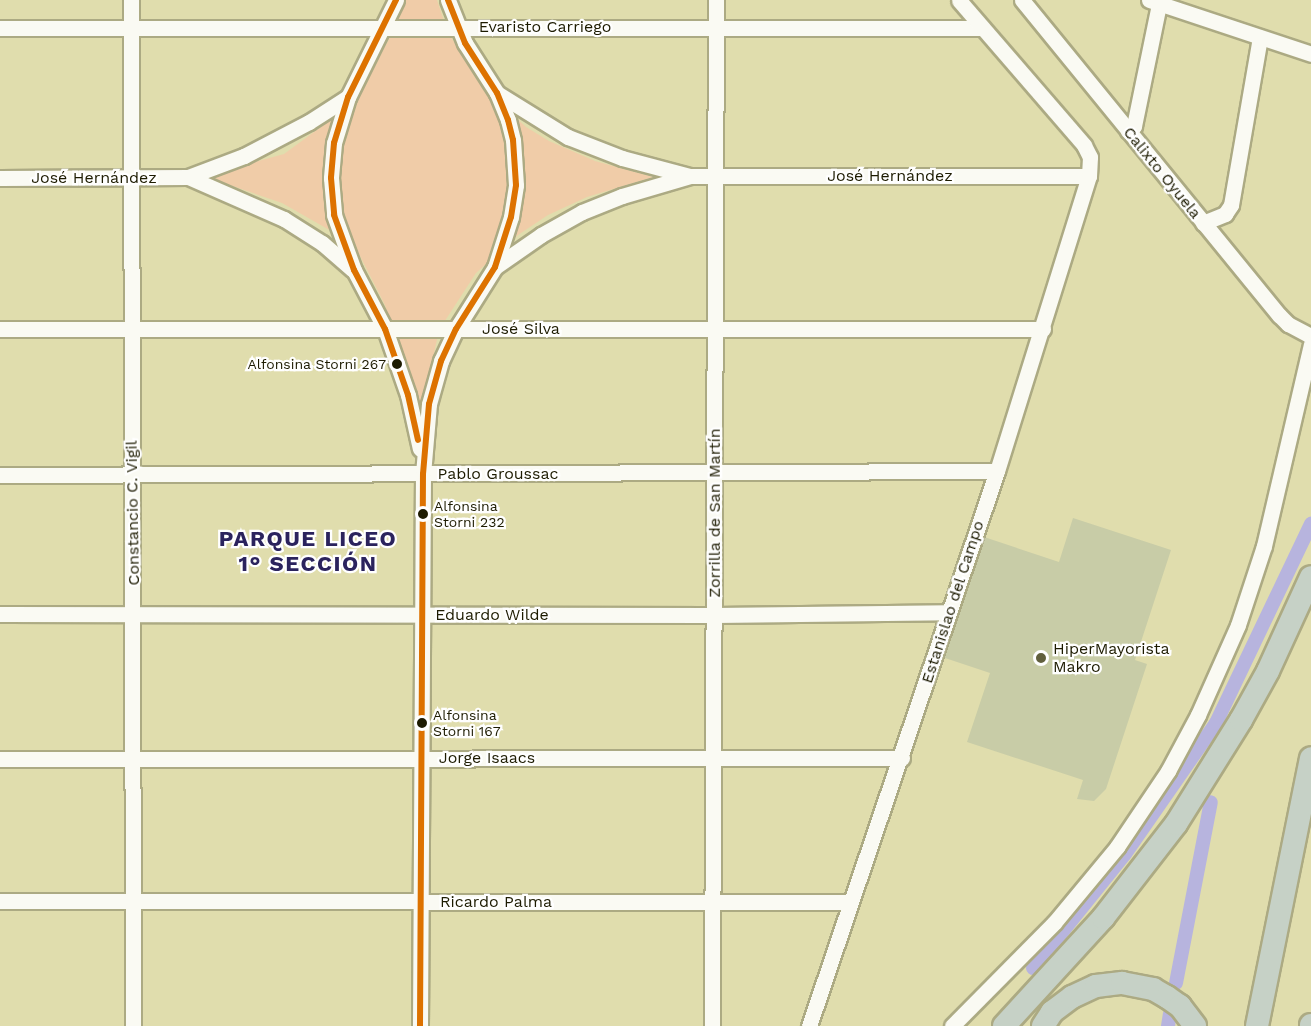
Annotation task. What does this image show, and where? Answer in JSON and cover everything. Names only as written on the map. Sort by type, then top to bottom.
[{"type":"highway","points":[[1004,1026],[1103,918],[1176,824],[1246,710],[1311,577]]},
{"type":"highway","points":[[1257,1026],[1311,758]]},
{"type":"highway","points":[[1043,1026],[1052,1012],[1072,997],[1096,986],[1122,983],[1153,989],[1167,997],[1180,1006],[1196,1026]]},
{"type":"street","name":"Constancio C. Vigil","points":[[131,0],[134,613],[133,1026]]},
{"type":"street","points":[[396,0],[385,28],[348,97],[334,143],[331,178],[334,215],[354,270],[385,329],[408,395],[423,469]]},
{"type":"street","points":[[420,1026],[423,469],[429,404],[441,361],[456,329],[495,267],[511,217],[516,185],[513,140],[497,93],[458,26],[448,0]]},
{"type":"street","name":"Zorrilla de San Martín","points":[[712,1026],[716,0]]},
{"type":"street","points":[[959,0],[1084,145],[1090,157],[1089,176]]},
{"type":"street","name":"Calixto Oyuela","points":[[1022,0],[1279,315],[1288,324],[1311,336]]},
{"type":"street","points":[[1128,131],[1134,126],[1154,2],[1311,54]]},
{"type":"street","name":"Evaristo Carriego","points":[[0,28],[458,26],[982,28]]},
{"type":"street","points":[[1203,223],[1225,214],[1231,205],[1260,37]]},
{"type":"street","name":"José Hernández","points":[[497,93],[546,125],[588,145],[622,158],[690,176],[1089,176]]},
{"type":"street","name":"José Hernández","points":[[0,178],[188,177],[244,156],[309,122],[348,97]]},
{"type":"street","name":"José Hernández","points":[[495,267],[541,235],[582,212],[622,196],[690,176]]},
{"type":"street","name":"Estanislao del Campo","points":[[809,1026],[849,902],[902,758],[997,471],[1089,176]]},
{"type":"street","name":"José Hernández","points":[[188,177],[284,219],[322,243],[354,270]]},
{"type":"street","name":"José Silva","points":[[0,329],[1042,329]]},
{"type":"street","points":[[952,1026],[1054,923],[1117,847],[1168,771],[1198,715],[1238,625],[1264,546],[1311,344]]},
{"type":"street","name":"Pablo Groussac","points":[[0,475],[133,475],[423,469],[715,472],[997,471]]},
{"type":"street","name":"Eduardo Wilde","points":[[0,614],[715,615],[949,612]]},
{"type":"street","name":"Jorge Isaacs","points":[[0,759],[902,758]]},
{"type":"street","name":"Ricardo Palma","points":[[0,901],[849,902]]},
{"type":"shaded area","points":[[403,0],[437,0],[448,33],[489,93],[526,127],[549,141],[595,161],[653,177],[587,197],[548,215],[518,235],[476,273],[439,330],[420,419],[385,305],[354,244],[282,203],[203,176],[284,154],[355,102],[394,30]]},
{"type":"building","name":"HiperMayorista Makro","points":[[1073,518],[1171,550],[1135,660],[1147,664],[1106,789],[1094,801],[1077,799],[1083,780],[967,742],[990,673],[942,657],[981,536],[1059,562]]},
{"type":"waterway","points":[[1033,968],[1125,854],[1216,723],[1311,524]]},
{"type":"waterway","points":[[1176,983],[1211,802]]},
{"type":"waterway","points":[[1168,1026],[1170,1014]]},
{"type":"transit line","points":[[396,0],[348,97],[334,143],[331,178],[334,215],[354,270],[385,329],[408,395],[418,440]]},
{"type":"transit line","points":[[420,1026],[423,474],[429,404],[441,361],[456,329],[495,267],[511,217],[516,185],[513,140],[508,120],[497,93],[465,43],[448,0]]},
{"type":"place","name":"Alfonsina Storni 267","points":[[397,364]]},
{"type":"place","name":"Alfonsina Storni 232","points":[[423,514]]},
{"type":"place","name":"HiperMayorista Makro","points":[[1041,658]]},
{"type":"place","name":"Alfonsina Storni 167","points":[[422,723]]},
{"type":"district","name":"PARQUE LICEO 1° SECCIÓN","points":[[308,550]]}]
